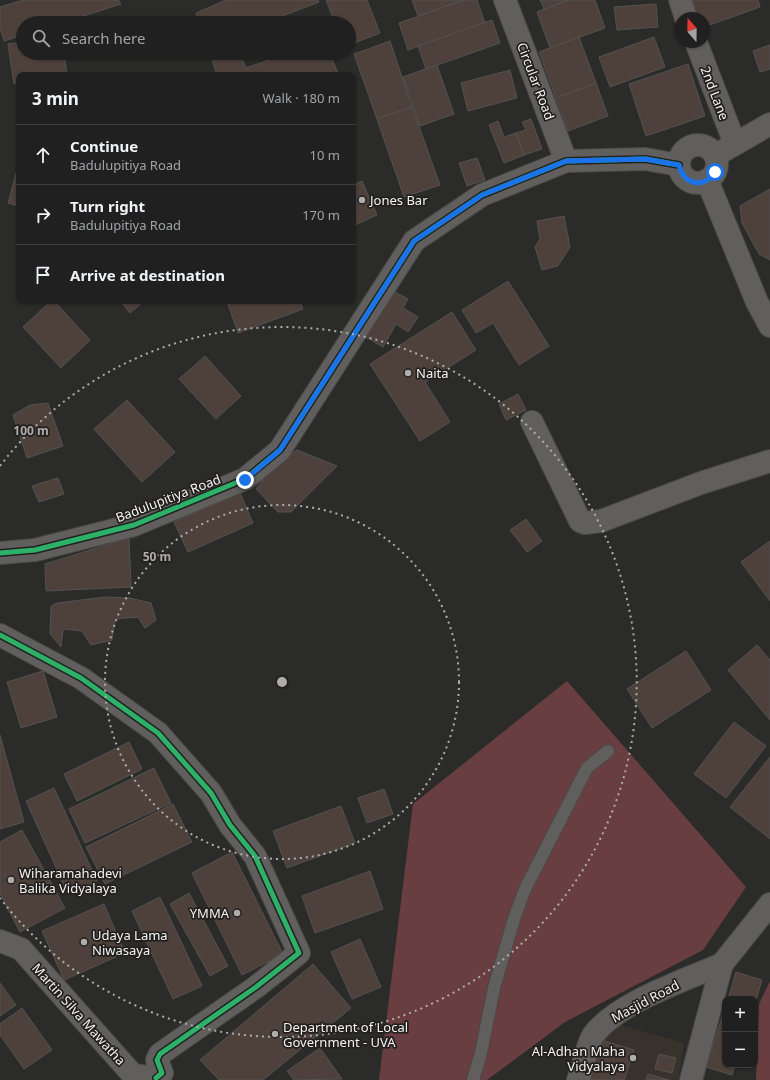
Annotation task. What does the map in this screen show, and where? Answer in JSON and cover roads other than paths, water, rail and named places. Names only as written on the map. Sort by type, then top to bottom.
[{"type":"street","name":"Circular Road","points":[[505,0],[566,161]]},
{"type":"street","points":[[680,0],[684,12]]},
{"type":"street","name":"2nd Lane","points":[[698,48],[735,144]]},
{"type":"street","points":[[716,156],[770,124]]},
{"type":"street","points":[[694,145],[707,146],[716,156],[717,167],[712,177],[701,183],[689,181],[684,177],[680,171],[679,165],[683,152],[694,145]]},
{"type":"street","name":"Badulupitiya Road","points":[[0,553],[35,550],[134,525],[245,480],[280,450],[414,241],[482,195],[566,161],[645,159],[679,165]]},
{"type":"street","points":[[708,180],[764,300],[770,326]]},
{"type":"street","points":[[532,422],[580,521],[585,523],[601,522],[701,482],[770,461]]},
{"type":"street","points":[[0,635],[81,678],[158,734],[211,793],[230,825],[255,856],[298,953],[298,955],[249,992],[160,1054],[157,1060],[162,1073],[158,1079]]},
{"type":"street","points":[[691,1080],[722,964],[770,904]]},
{"type":"street","name":"Martin Silva Mawatha","points":[[0,942],[20,949],[130,1077],[158,1079]]},
{"type":"street","name":"Masjid Road","points":[[578,1080],[593,1035],[606,1021],[621,1010],[657,992],[722,964]]},
{"type":"lane","points":[[473,1080],[481,1053],[494,988],[524,889],[587,768],[608,752]]},
{"type":"place","name":"Jones Bar","points":[[362,200]]},
{"type":"place","name":"Naita","points":[[408,373]]},
{"type":"place","name":"Wiharamahadevi Balika Vidyalaya","points":[[11,880]]},
{"type":"place","name":"YMMA","points":[[237,913]]},
{"type":"place","name":"Udaya Lama Niwasaya","points":[[84,942]]},
{"type":"place","name":"Department of Local Government - UVA","points":[[275,1034]]},
{"type":"place","name":"Al-Adhan Maha Vidyalaya","points":[[633,1058]]}]
